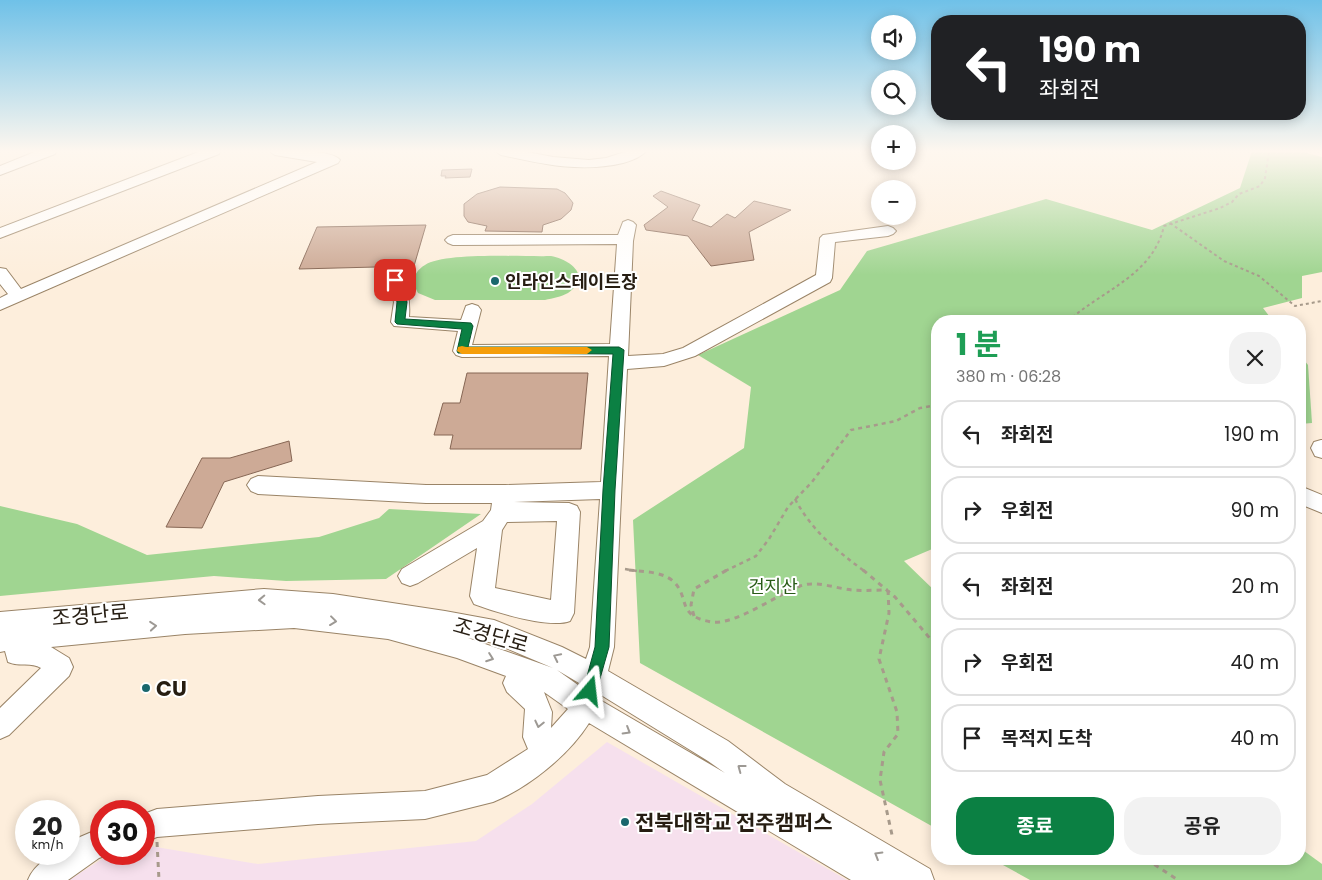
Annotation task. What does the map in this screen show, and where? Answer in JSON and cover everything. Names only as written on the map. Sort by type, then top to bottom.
[{"type":"street","points":[[0,233],[107,192]]},
{"type":"street","points":[[0,304],[259,192]]},
{"type":"street","points":[[395,280],[402,302],[400,322],[470,318],[462,351],[664,360],[689,352],[824,278],[828,238],[888,231]]},
{"type":"street","points":[[155,826],[318,810],[425,805],[494,788],[545,754],[574,724],[585,706],[602,647],[609,490],[626,233],[614,239],[453,240]]},
{"type":"street","points":[[0,273],[18,296]]},
{"type":"street","points":[[258,485],[426,494],[499,512],[569,512],[562,613],[528,608],[482,596],[499,512]]},
{"type":"street","points":[[410,576],[499,512],[609,490]]},
{"type":"street","points":[[1306,497],[1322,504]]},
{"type":"street","name":"조경단로","points":[[0,623],[264,600],[333,605],[445,622],[494,632],[554,655],[594,677],[718,751],[775,794],[920,880]]},
{"type":"street","name":"조경단로","points":[[10,639],[185,623],[294,617],[388,628],[457,646],[546,678],[585,706],[879,880]]},
{"type":"street","points":[[0,726],[60,667],[39,653],[17,654],[10,639]]},
{"type":"street","points":[[522,669],[516,683],[531,694],[541,715],[536,737],[545,754]]},
{"type":"street","points":[[43,880],[90,847]]},
{"type":"path","points":[[1073,315],[1130,277],[1150,260],[1163,237],[1164,226],[1220,208],[1232,202],[1239,194],[1244,192]]},
{"type":"path","points":[[1170,223],[1224,261],[1259,276],[1295,306],[1322,301]]},
{"type":"path","points":[[694,616],[691,604],[694,589],[735,565],[756,556],[795,499],[812,482],[851,430],[896,421],[920,408],[931,407]]},
{"type":"path","points":[[795,499],[806,519],[823,538],[888,590],[908,610],[922,634],[931,642]]},
{"type":"path","points":[[625,569],[659,573],[671,578],[683,596],[685,608],[694,616],[714,622],[740,616],[802,585],[826,585],[852,590],[888,590]]},
{"type":"path","points":[[888,590],[889,613],[879,658],[897,712],[898,734],[884,752],[880,780],[892,836]]},
{"type":"path","points":[[155,856],[159,880]]},
{"type":"path","points":[[1155,865],[1178,880]]},
{"type":"shaded area","name":"전북대학교 전주캠퍼스","points":[[607,742],[847,880],[69,880],[93,865],[155,865],[155,847],[258,864],[476,841],[532,804]]},
{"type":"green space","name":"건지산","points":[[1231,192],[1322,192],[1322,272],[1302,276],[1302,298],[1263,308],[1268,315],[931,315],[931,550],[904,561],[931,587],[931,826],[640,663],[633,520],[744,448],[751,387],[698,355],[840,290],[867,251],[1046,199],[1152,230]]},
{"type":"green space","name":"인라인스테이트장","points":[[551,256],[571,265],[576,270],[578,281],[575,287],[568,293],[545,300],[435,300],[418,293],[413,283],[415,275],[420,268],[435,261],[449,258]]},
{"type":"green space","points":[[1306,362],[1308,365],[1312,423],[1306,424]]},
{"type":"green space","points":[[0,506],[77,524],[147,555],[319,537],[379,518],[389,509],[481,514],[386,579],[286,581],[214,576],[0,596]]},
{"type":"green space","points":[[1306,852],[1322,864],[1322,880],[1030,880],[1003,865],[1306,865]]},
{"type":"building","points":[[483,192],[563,192],[573,203],[571,210],[561,219],[543,225],[542,232],[485,231],[487,226],[468,222],[464,216],[464,204],[477,194]]},
{"type":"building","points":[[659,192],[664,192],[700,205],[692,220],[711,227],[727,214],[735,218],[754,201],[791,210],[749,232],[754,260],[711,266],[688,236],[646,230],[644,225],[668,207],[653,196]]},
{"type":"building","points":[[426,225],[414,266],[299,269],[317,227]]},
{"type":"building","points":[[467,373],[588,373],[581,449],[450,449],[453,435],[434,435],[443,403],[460,403]]},
{"type":"building","points":[[289,441],[292,461],[224,482],[202,528],[166,527],[202,458],[230,458]]},
{"type":"slow traffic","points":[[462,349],[462,351],[587,350]]},
{"type":"place","name":"인라인스테이트장","points":[[495,281]]},
{"type":"place","name":"CU","points":[[146,688]]},
{"type":"place","name":"전북대학교 전주캠퍼스","points":[[625,822]]},
{"type":"route","points":[[395,280],[402,302],[400,322],[468,326],[462,351],[619,350],[609,490],[602,647],[590,691]]}]
